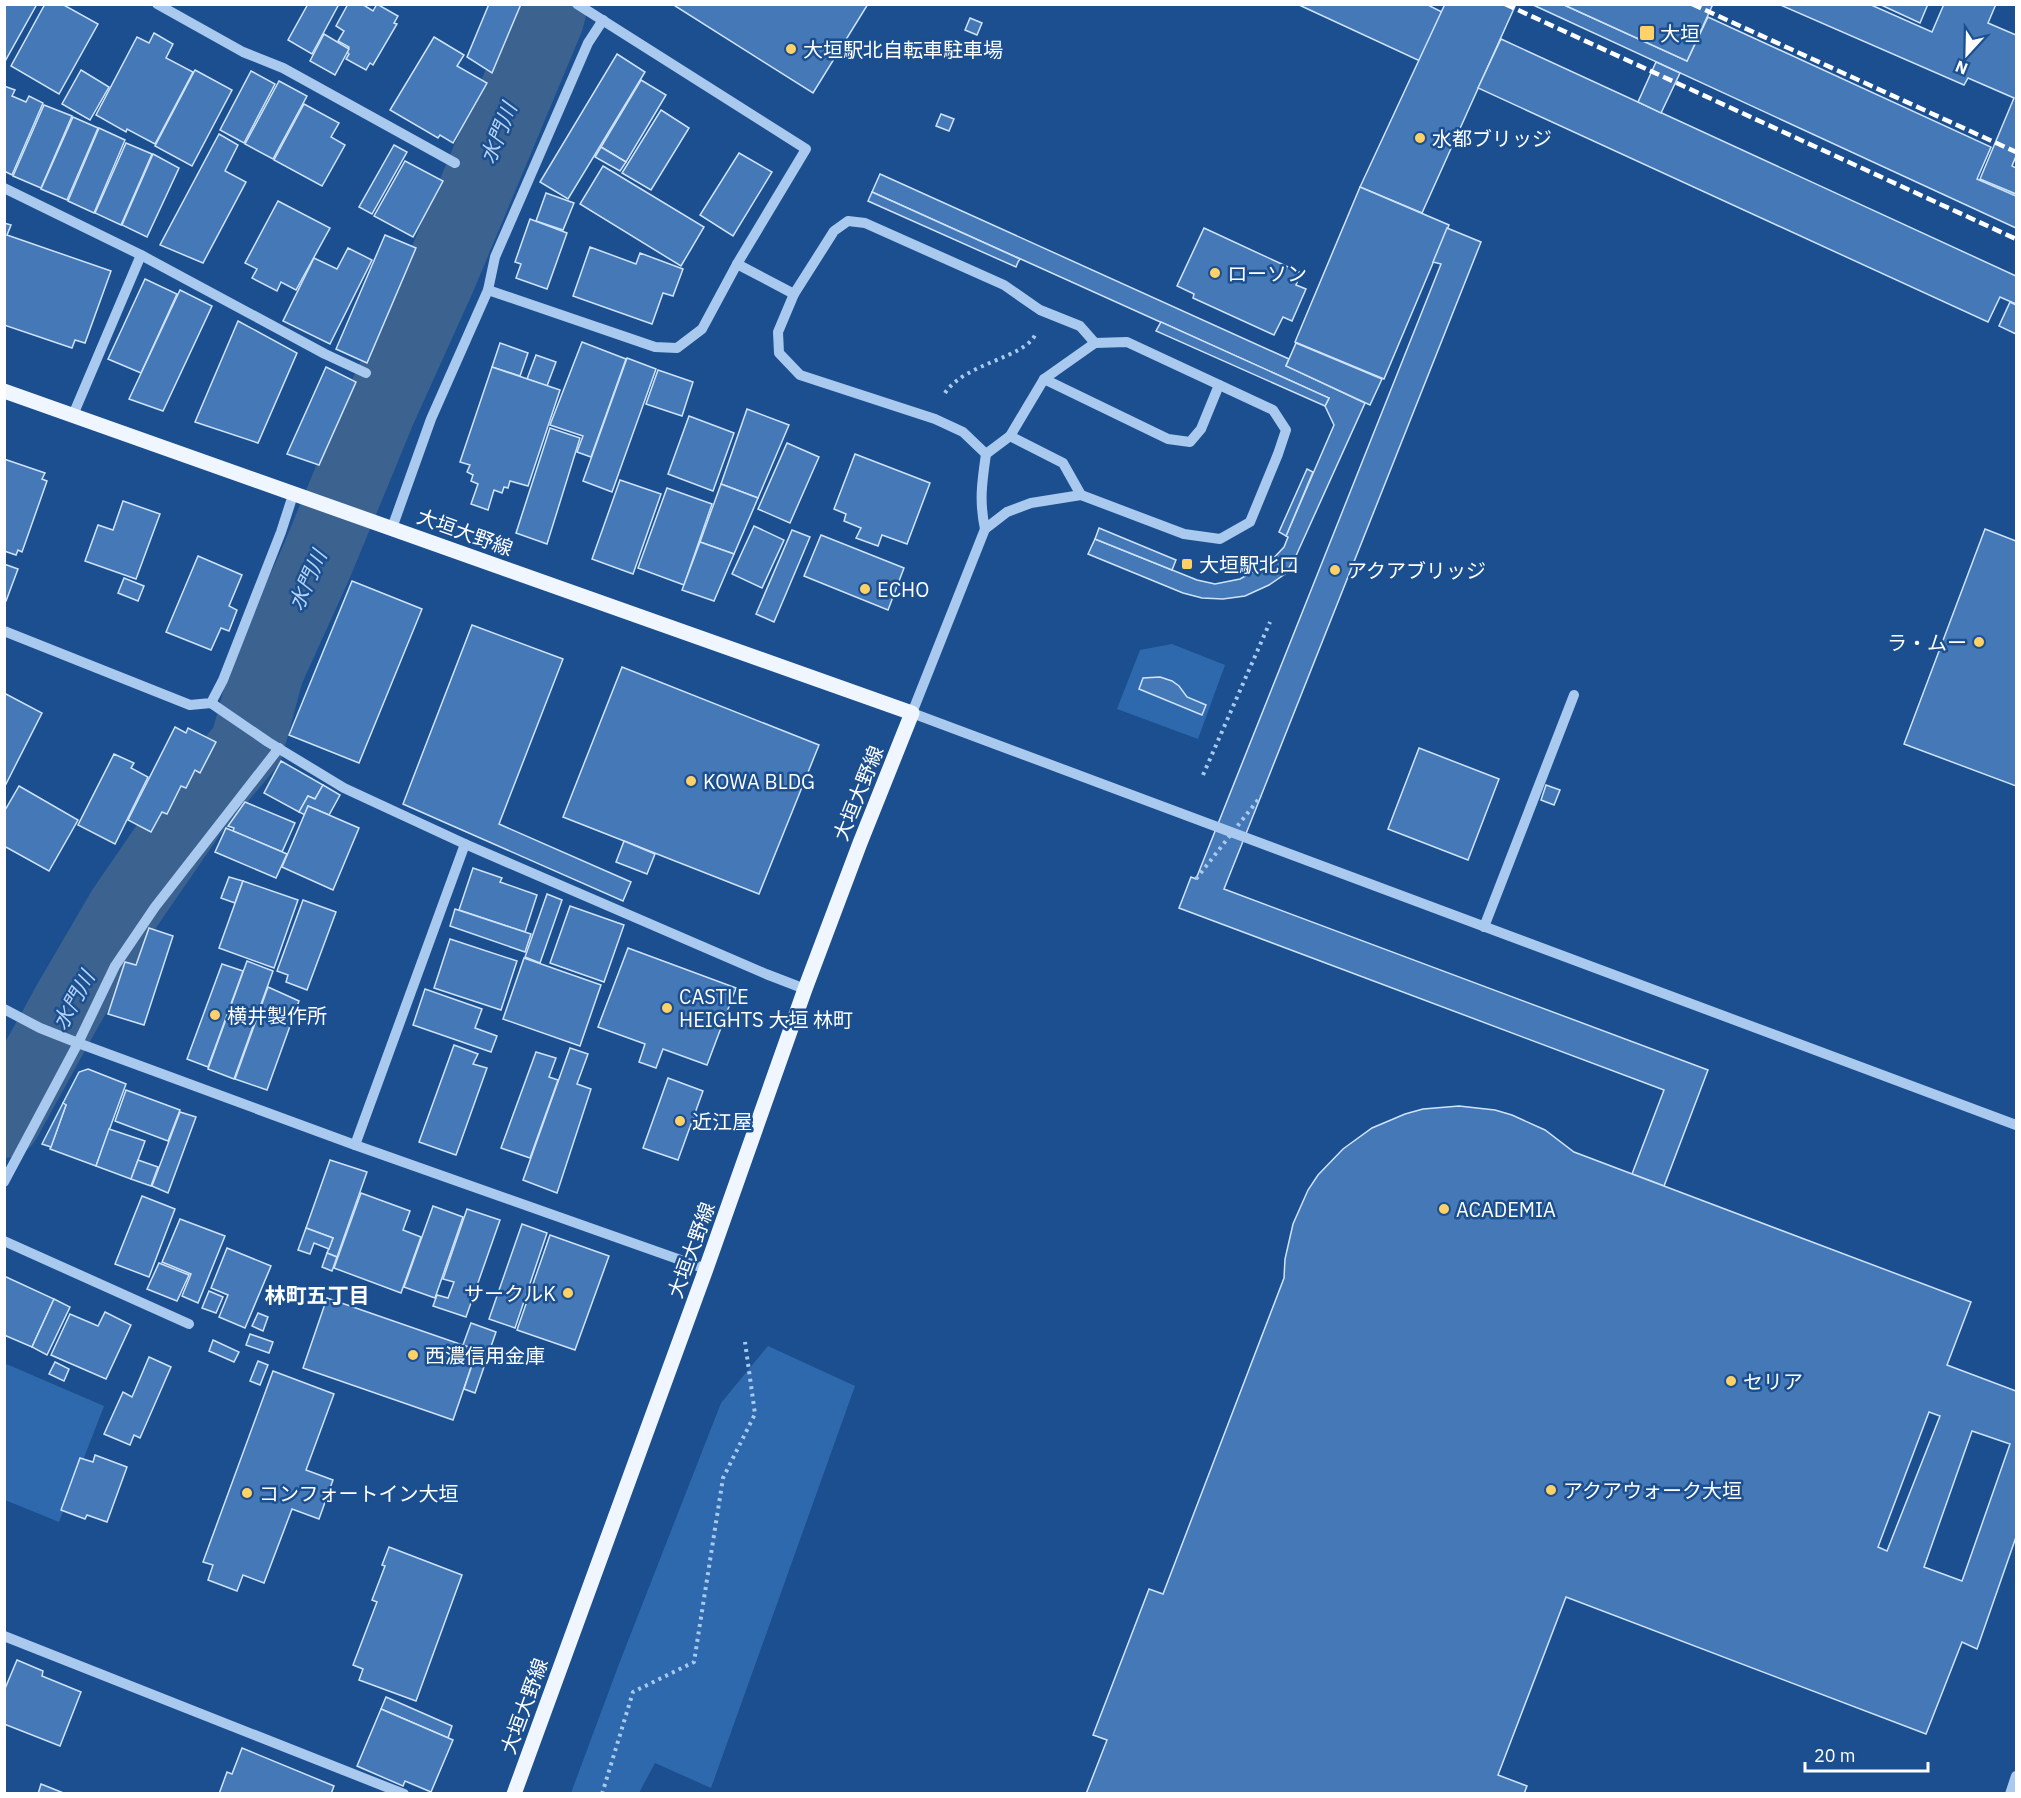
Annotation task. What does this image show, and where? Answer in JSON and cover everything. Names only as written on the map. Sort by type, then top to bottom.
[{"type":"main road","name":"大垣大野線","points":[[4,391],[912,713],[805,989],[706,1269],[514,1794]]},
{"type":"street","points":[[157,4],[243,52],[283,68],[455,163]]},
{"type":"street","points":[[488,290],[655,348],[677,348],[702,329],[737,264],[806,149],[577,4]]},
{"type":"street","points":[[385,526],[488,290],[495,257],[588,42],[603,20]]},
{"type":"street","points":[[4,188],[141,255],[325,354],[366,373]]},
{"type":"street","points":[[986,454],[963,432],[935,419],[800,375],[779,353],[778,332],[794,294],[834,231],[848,221],[865,223],[1004,285],[1040,310],[1080,326],[1095,343]]},
{"type":"street","points":[[73,415],[141,255]]},
{"type":"street","points":[[737,264],[794,294]]},
{"type":"street","points":[[985,528],[980,507],[986,454],[1010,436],[1044,379],[1095,343],[1127,342],[1273,410],[1286,430],[1278,454],[1250,522],[1220,539],[1184,534],[1081,495],[1032,503],[1007,512],[985,528],[912,713],[2016,1125]]},
{"type":"street","points":[[1044,379],[1168,439],[1190,442],[1201,429],[1219,385]]},
{"type":"street","points":[[1010,436],[1063,463],[1081,495]]},
{"type":"street","points":[[211,703],[223,680],[281,532],[299,497]]},
{"type":"street","points":[[4,631],[190,705],[211,703],[268,742],[344,788],[465,844],[805,989]]},
{"type":"street","points":[[1484,927],[1574,695]]},
{"type":"street","points":[[4,1182],[78,1043],[115,966],[155,906],[279,748]]},
{"type":"street","points":[[355,1145],[465,844]]},
{"type":"street","points":[[4,1009],[67,1039],[355,1145],[706,1269]]},
{"type":"street","points":[[4,1241],[189,1324]]},
{"type":"street","points":[[4,1636],[404,1794]]},
{"type":"street","points":[[2010,1794],[2016,1776]]},
{"type":"path","points":[[943,396],[951,384],[964,374],[1022,348],[1033,340],[1038,329]]},
{"type":"path","points":[[1203,774],[1270,622]]},
{"type":"path","points":[[1196,879],[1260,796]]},
{"type":"path","points":[[602,1794],[633,1692],[694,1662],[723,1478],[755,1414],[746,1342]]},
{"type":"shaded area","points":[[1172,644],[1225,665],[1198,739],[1117,709],[1140,650]]},
{"type":"shaded area","points":[[768,1346],[855,1386],[711,1788],[655,1763],[639,1793],[571,1793],[721,1403]]},
{"type":"shaded area","points":[[4,1363],[104,1406],[59,1522],[5,1500]]},
{"type":"building","points":[[4,4],[37,4],[4,63]]},
{"type":"building","points":[[45,4],[62,4],[98,24],[59,94],[11,66]]},
{"type":"building","points":[[308,4],[339,4],[312,54],[288,40]]},
{"type":"building","points":[[348,4],[362,4],[373,11],[377,4],[398,16],[394,23],[397,24],[373,65],[370,63],[366,70],[346,59],[349,47],[338,41],[344,31],[336,26]]},
{"type":"building","points":[[489,4],[521,4],[492,73],[467,57]]},
{"type":"building","name":"大垣駅北自転車駐車場","points":[[672,4],[868,4],[813,93]]},
{"type":"building","points":[[1297,4],[1426,4],[1442,12],[1420,61]]},
{"type":"building","name":"水都ブリッジ","points":[[1445,4],[1516,4],[1422,213],[1360,187]]},
{"type":"building","points":[[1531,4],[1562,4],[1687,61],[1708,17],[1991,147],[1977,179],[2016,196],[2016,228]]},
{"type":"building","points":[[1562,4],[1713,4],[1687,61]]},
{"type":"building","points":[[1778,4],[1869,4],[1932,32],[1944,4],[1996,4],[1988,23],[2016,35],[2016,156],[2012,166],[2016,168],[2016,194],[1980,179],[2014,98],[1968,78],[1964,85]]},
{"type":"building","points":[[1879,4],[1928,4],[1920,23]]},
{"type":"building","points":[[970,18],[982,23],[977,35],[965,30]]},
{"type":"building","points":[[154,33],[173,44],[166,58],[193,72],[155,144],[127,129],[126,132],[96,115],[137,37],[149,43]]},
{"type":"building","points":[[324,34],[349,49],[335,75],[310,61]]},
{"type":"building","points":[[434,37],[464,55],[457,66],[487,83],[453,143],[440,135],[438,138],[390,110]]},
{"type":"building","points":[[1501,39],[2016,276],[2016,304],[2000,297],[1988,322],[1478,88]]},
{"type":"building","points":[[617,54],[645,72],[568,199],[540,182]]},
{"type":"building","points":[[1656,62],[1680,73],[1661,113],[1638,102]]},
{"type":"building","points":[[81,70],[109,87],[90,120],[62,104]]},
{"type":"building","points":[[195,70],[232,90],[192,166],[155,146]]},
{"type":"building","points":[[251,71],[275,84],[244,143],[220,130]]},
{"type":"building","points":[[641,80],[666,95],[626,162],[601,147]]},
{"type":"building","points":[[279,81],[307,96],[273,159],[245,144]]},
{"type":"building","points":[[4,86],[15,90],[12,96],[26,102],[29,96],[43,103],[12,175],[4,171]]},
{"type":"building","points":[[304,104],[339,123],[331,137],[345,145],[322,186],[274,160]]},
{"type":"building","points":[[44,105],[72,116],[41,188],[13,176]]},
{"type":"building","points":[[661,110],[689,128],[651,190],[622,173]]},
{"type":"building","points":[[941,114],[954,119],[949,131],[936,126]]},
{"type":"building","points":[[73,117],[98,128],[67,200],[41,189]]},
{"type":"building","points":[[99,128],[125,140],[94,213],[68,201]]},
{"type":"building","points":[[219,134],[238,145],[225,171],[246,182],[203,263],[160,245]]},
{"type":"building","points":[[126,143],[152,154],[121,225],[95,213]]},
{"type":"building","points":[[394,145],[407,152],[372,214],[359,207]]},
{"type":"building","points":[[601,147],[626,162],[620,171],[595,157]]},
{"type":"building","points":[[739,153],[772,172],[733,236],[700,215]]},
{"type":"building","points":[[153,154],[179,168],[147,237],[122,225]]},
{"type":"building","points":[[405,161],[443,181],[413,237],[374,216]]},
{"type":"building","points":[[603,166],[704,227],[681,266],[580,204]]},
{"type":"building","points":[[880,174],[1289,359],[1286,366],[1365,403],[1295,558],[1285,574],[1269,585],[1245,596],[1223,599],[1202,598],[1183,593],[1088,554],[1095,539],[1197,580],[1215,584],[1240,579],[1269,563],[1284,547],[1288,537],[1286,536],[1334,425],[1325,406],[1329,398],[872,192]]},
{"type":"building","points":[[1360,187],[1449,225],[1384,379],[1295,342]]},
{"type":"building","points":[[872,192],[1020,259],[1016,267],[868,201]]},
{"type":"building","points":[[546,193],[574,203],[563,230],[536,221]]},
{"type":"building","points":[[278,201],[330,228],[296,290],[281,282],[277,291],[252,278],[257,269],[245,263]]},
{"type":"building","points":[[530,219],[567,233],[547,289],[516,278],[521,264],[515,262]]},
{"type":"building","points":[[4,223],[11,225],[7,235],[111,271],[85,343],[75,340],[72,348],[4,325]]},
{"type":"building","points":[[1204,228],[1301,273],[1296,285],[1306,289],[1292,321],[1283,317],[1274,335],[1193,298],[1194,294],[1177,286]]},
{"type":"building","name":"アクアブリッジ","points":[[1447,228],[1481,242],[1224,889],[1708,1070],[1664,1186],[1632,1174],[1664,1090],[1179,908],[1191,877],[1196,879],[1441,264],[1433,262]]},
{"type":"building","points":[[385,235],[416,248],[367,363],[336,349]]},
{"type":"building","points":[[590,247],[636,264],[640,253],[683,269],[673,296],[663,293],[652,324],[573,296]]},
{"type":"building","points":[[348,248],[372,260],[330,344],[283,321],[314,258],[337,269]]},
{"type":"building","points":[[145,279],[177,294],[141,373],[108,359]]},
{"type":"building","points":[[180,290],[212,306],[163,411],[129,399]]},
{"type":"building","points":[[2010,302],[2016,305],[2016,334],[1999,326]]},
{"type":"building","points":[[238,321],[297,353],[258,443],[195,422]]},
{"type":"building","points":[[1161,322],[1329,398],[1325,406],[1156,331]]},
{"type":"building","points":[[582,342],[626,359],[591,457],[577,452],[583,436],[550,425]]},
{"type":"building","points":[[500,343],[528,353],[520,376],[492,367]]},
{"type":"building","points":[[1296,343],[1382,379],[1370,405],[1286,366]]},
{"type":"building","points":[[536,355],[556,362],[547,386],[527,379]]},
{"type":"building","points":[[627,358],[656,369],[612,492],[583,481]]},
{"type":"building","points":[[326,367],[356,382],[319,465],[287,454]]},
{"type":"building","points":[[492,367],[560,390],[528,486],[510,481],[508,488],[504,487],[502,493],[494,490],[488,510],[471,504],[478,484],[471,481],[473,475],[467,472],[470,465],[460,462]]},
{"type":"building","points":[[658,370],[693,382],[682,416],[646,404]]},
{"type":"building","points":[[747,409],[789,425],[758,498],[721,484]]},
{"type":"building","points":[[689,416],[734,433],[713,491],[668,474]]},
{"type":"building","points":[[550,428],[580,438],[547,544],[516,533]]},
{"type":"building","points":[[787,443],[819,457],[790,523],[758,509]]},
{"type":"building","points":[[855,454],[930,483],[907,544],[882,535],[878,546],[856,538],[861,528],[844,521],[846,514],[834,509]]},
{"type":"building","points":[[4,459],[45,473],[42,479],[47,481],[22,552],[18,550],[16,555],[4,551]]},
{"type":"building","points":[[1307,469],[1313,472],[1286,536],[1279,532]]},
{"type":"building","points":[[620,480],[661,494],[633,574],[592,559]]},
{"type":"building","points":[[721,484],[758,498],[734,554],[700,542]]},
{"type":"building","points":[[667,488],[712,504],[684,585],[638,568]]},
{"type":"building","points":[[123,501],[160,514],[136,579],[85,561],[98,525],[113,530]]},
{"type":"building","points":[[754,526],[784,540],[762,588],[732,574]]},
{"type":"building","points":[[1099,528],[1176,560],[1172,570],[1095,539]]},
{"type":"building","name":"ラ・ムー","points":[[1985,529],[2016,541],[2016,786],[1904,744]]},
{"type":"building","points":[[792,530],[810,537],[774,622],[756,614]]},
{"type":"building","points":[[821,535],[904,568],[888,610],[804,576]]},
{"type":"building","points":[[700,542],[734,554],[714,601],[682,590]]},
{"type":"building","points":[[198,556],[242,575],[229,606],[237,610],[229,631],[221,628],[211,650],[166,632]]},
{"type":"building","points":[[4,564],[18,569],[6,601],[4,601]]},
{"type":"building","points":[[124,578],[144,586],[138,601],[118,593]]},
{"type":"building","points":[[352,581],[422,609],[359,763],[289,735]]},
{"type":"building","points":[[472,625],[563,659],[499,824],[631,882],[623,901],[403,804]]},
{"type":"building","name":"KOWA BLDG","points":[[622,667],[819,745],[759,894],[563,817]]},
{"type":"building","points":[[1160,677],[1179,686],[1187,697],[1206,705],[1202,715],[1139,689],[1143,678]]},
{"type":"building","points":[[4,693],[42,713],[6,784],[4,783]]},
{"type":"building","points":[[175,727],[186,733],[188,728],[216,742],[200,773],[195,770],[186,788],[181,786],[167,814],[162,812],[151,832],[128,820]]},
{"type":"building","points":[[1419,748],[1499,779],[1468,860],[1388,829]]},
{"type":"building","points":[[114,754],[134,763],[131,768],[148,777],[115,844],[78,825]]},
{"type":"building","points":[[281,761],[323,785],[315,799],[308,796],[299,812],[264,793]]},
{"type":"building","points":[[323,785],[340,795],[329,815],[308,806],[305,815],[299,812],[308,796],[315,799]]},
{"type":"building","points":[[1546,785],[1560,790],[1554,805],[1541,800]]},
{"type":"building","points":[[19,786],[78,820],[49,871],[4,846],[4,812]]},
{"type":"building","points":[[245,802],[295,823],[282,852],[233,831],[234,828],[228,826]]},
{"type":"building","points":[[308,806],[359,828],[333,890],[282,867]]},
{"type":"building","points":[[226,828],[287,854],[276,878],[215,852]]},
{"type":"building","points":[[624,841],[655,854],[647,874],[616,862]]},
{"type":"building","points":[[473,868],[502,878],[500,882],[537,895],[525,932],[459,910]]},
{"type":"building","points":[[229,877],[243,881],[235,903],[221,898]]},
{"type":"building","points":[[243,881],[298,900],[274,968],[219,948]]},
{"type":"building","points":[[547,894],[562,900],[540,963],[525,957]]},
{"type":"building","points":[[303,900],[336,912],[307,990],[286,982],[288,975],[277,971]]},
{"type":"building","points":[[570,906],[624,925],[604,982],[550,963]]},
{"type":"building","points":[[455,909],[531,934],[525,952],[450,926]]},
{"type":"building","points":[[149,928],[173,936],[144,1025],[108,1014],[125,962],[136,965]]},
{"type":"building","points":[[450,939],[517,961],[501,1010],[434,988]]},
{"type":"building","name":"CASTLE HEIGHTS 大垣 林町","points":[[628,948],[736,988],[707,1065],[663,1049],[656,1068],[639,1062],[645,1044],[598,1027]]},
{"type":"building","points":[[524,958],[601,985],[580,1046],[503,1019]]},
{"type":"building","points":[[247,961],[273,971],[234,1079],[208,1069]]},
{"type":"building","name":"横井製作所","points":[[222,964],[243,971],[208,1067],[187,1059]]},
{"type":"building","points":[[268,987],[299,1001],[267,1090],[235,1079]]},
{"type":"building","points":[[425,989],[482,1009],[475,1028],[497,1036],[491,1052],[413,1025]]},
{"type":"building","points":[[454,1045],[478,1054],[473,1064],[487,1068],[456,1155],[419,1142]]},
{"type":"building","points":[[570,1048],[588,1054],[577,1084],[591,1089],[557,1193],[523,1180]]},
{"type":"building","points":[[536,1052],[556,1058],[549,1077],[558,1080],[530,1158],[501,1148]]},
{"type":"building","points":[[88,1069],[126,1084],[96,1166],[50,1149],[66,1105],[63,1103],[79,1072]]},
{"type":"building","points":[[668,1078],[703,1091],[678,1160],[643,1148]]},
{"type":"building","points":[[126,1090],[180,1110],[168,1141],[115,1121]]},
{"type":"building","points":[[63,1103],[66,1105],[51,1147],[42,1144]]},
{"type":"building","name":"アクアウォーク大垣","points":[[1459,1106],[1495,1110],[1512,1115],[1545,1130],[1574,1152],[1971,1302],[1947,1365],[2016,1391],[2016,1537],[1977,1649],[1962,1642],[1926,1734],[1566,1597],[1498,1775],[1527,1786],[1524,1794],[1086,1794],[1107,1740],[1093,1735],[1149,1589],[1163,1594],[1284,1278],[1285,1259],[1293,1224],[1308,1190],[1318,1175],[1343,1149],[1372,1128],[1423,1109]],"holes":[[[1929,1412],[1940,1416],[1887,1551],[1878,1547]],[[1972,1431],[2010,1444],[1962,1581],[1924,1567]]]},
{"type":"building","points":[[180,1112],[196,1117],[168,1193],[152,1186]]},
{"type":"building","points":[[109,1129],[145,1141],[131,1179],[96,1166]]},
{"type":"building","points":[[138,1160],[158,1167],[151,1186],[131,1179]]},
{"type":"building","points":[[330,1160],[367,1172],[337,1257],[327,1253],[333,1238],[306,1228]]},
{"type":"building","points":[[361,1193],[410,1211],[403,1230],[421,1237],[401,1293],[334,1268]]},
{"type":"building","points":[[142,1196],[175,1209],[149,1277],[115,1264]]},
{"type":"building","points":[[433,1206],[463,1217],[435,1298],[404,1287]]},
{"type":"building","points":[[467,1209],[500,1220],[466,1317],[433,1306],[437,1295],[448,1298],[454,1282],[443,1279]]},
{"type":"building","points":[[180,1219],[225,1236],[198,1303],[182,1296],[191,1274],[162,1262]]},
{"type":"building","points":[[522,1224],[547,1233],[515,1328],[489,1319]]},
{"type":"building","points":[[306,1228],[333,1238],[329,1249],[314,1243],[310,1254],[298,1250]]},
{"type":"building","points":[[550,1235],[609,1256],[575,1350],[517,1330]]},
{"type":"building","points":[[227,1248],[271,1266],[245,1328],[219,1317],[228,1295],[211,1288]]},
{"type":"building","points":[[327,1253],[337,1257],[332,1271],[322,1267]]},
{"type":"building","points":[[159,1263],[189,1275],[177,1301],[147,1289]]},
{"type":"building","points":[[4,1276],[54,1299],[32,1347],[4,1335]]},
{"type":"building","points":[[209,1291],[223,1297],[216,1313],[202,1308]]},
{"type":"building","points":[[327,1298],[477,1350],[453,1420],[303,1368]]},
{"type":"building","points":[[54,1299],[70,1307],[47,1355],[32,1347]]},
{"type":"building","points":[[105,1312],[131,1325],[106,1379],[51,1355],[70,1314],[98,1326]]},
{"type":"building","points":[[258,1313],[268,1317],[263,1331],[252,1326]]},
{"type":"building","points":[[471,1323],[496,1332],[475,1393],[464,1389],[477,1350],[463,1345]]},
{"type":"building","points":[[250,1334],[273,1342],[269,1353],[246,1345]]},
{"type":"building","points":[[213,1340],[239,1352],[234,1362],[209,1351]]},
{"type":"building","points":[[149,1357],[171,1367],[140,1438],[134,1435],[130,1445],[104,1434],[123,1392],[132,1397]]},
{"type":"building","points":[[258,1361],[268,1365],[260,1385],[250,1381]]},
{"type":"building","points":[[55,1362],[69,1369],[64,1381],[49,1374]]},
{"type":"building","name":"コンフォートイン大垣","points":[[273,1371],[334,1394],[306,1470],[333,1480],[319,1519],[292,1509],[264,1583],[243,1575],[237,1591],[208,1580],[213,1565],[203,1562]]},
{"type":"building","points":[[95,1455],[127,1467],[107,1522],[87,1515],[85,1519],[61,1510],[80,1458],[93,1462]]},
{"type":"building","points":[[389,1547],[462,1575],[416,1701],[359,1680],[363,1669],[353,1665],[377,1602],[372,1600],[385,1566],[382,1565]]},
{"type":"building","points":[[17,1660],[43,1671],[42,1676],[81,1692],[60,1746],[4,1724],[4,1691]]},
{"type":"building","points":[[386,1697],[452,1726],[448,1738],[381,1709]]},
{"type":"building","points":[[381,1709],[453,1740],[431,1792],[405,1781],[403,1786],[357,1766]]},
{"type":"building","points":[[242,1748],[334,1786],[331,1794],[219,1794],[227,1772],[232,1774]]},
{"type":"building","points":[[41,1784],[66,1794],[38,1794]]},
{"type":"waterway","name":"水門川","points":[[4,1121],[124,909],[190,813],[247,745],[267,671],[440,275],[547,19],[551,4]]},
{"type":"railway","points":[[1505,4],[2016,239]]},
{"type":"railway","points":[[1692,4],[2016,152]]},
{"type":"place","name":"大垣","points":[[1647,33]]},
{"type":"place","name":"大垣駅北自転車駐車場","points":[[791,49]]},
{"type":"place","name":"水都ブリッジ","points":[[1420,138]]},
{"type":"place","name":"ローソン","points":[[1215,273]]},
{"type":"place","name":"大垣駅北口","points":[[1187,564]]},
{"type":"place","name":"アクアブリッジ","points":[[1335,570]]},
{"type":"place","name":"ECHO","points":[[865,589]]},
{"type":"place","name":"ラ・ムー","points":[[1979,642]]},
{"type":"place","name":"KOWA BLDG","points":[[691,781]]},
{"type":"place","name":"CASTLE HEIGHTS 大垣 林町","points":[[667,1008]]},
{"type":"place","name":"横井製作所","points":[[215,1015]]},
{"type":"place","name":"近江屋","points":[[680,1121]]},
{"type":"place","name":"ACADEMIA","points":[[1444,1209]]},
{"type":"place","name":"サークルK","points":[[568,1293]]},
{"type":"place","name":"西濃信用金庫","points":[[413,1355]]},
{"type":"place","name":"セリア","points":[[1731,1381]]},
{"type":"place","name":"アクアウォーク大垣","points":[[1551,1490]]},
{"type":"place","name":"コンフォートイン大垣","points":[[247,1493]]},
{"type":"district","name":"林町五丁目","points":[[317,1295]]}]
